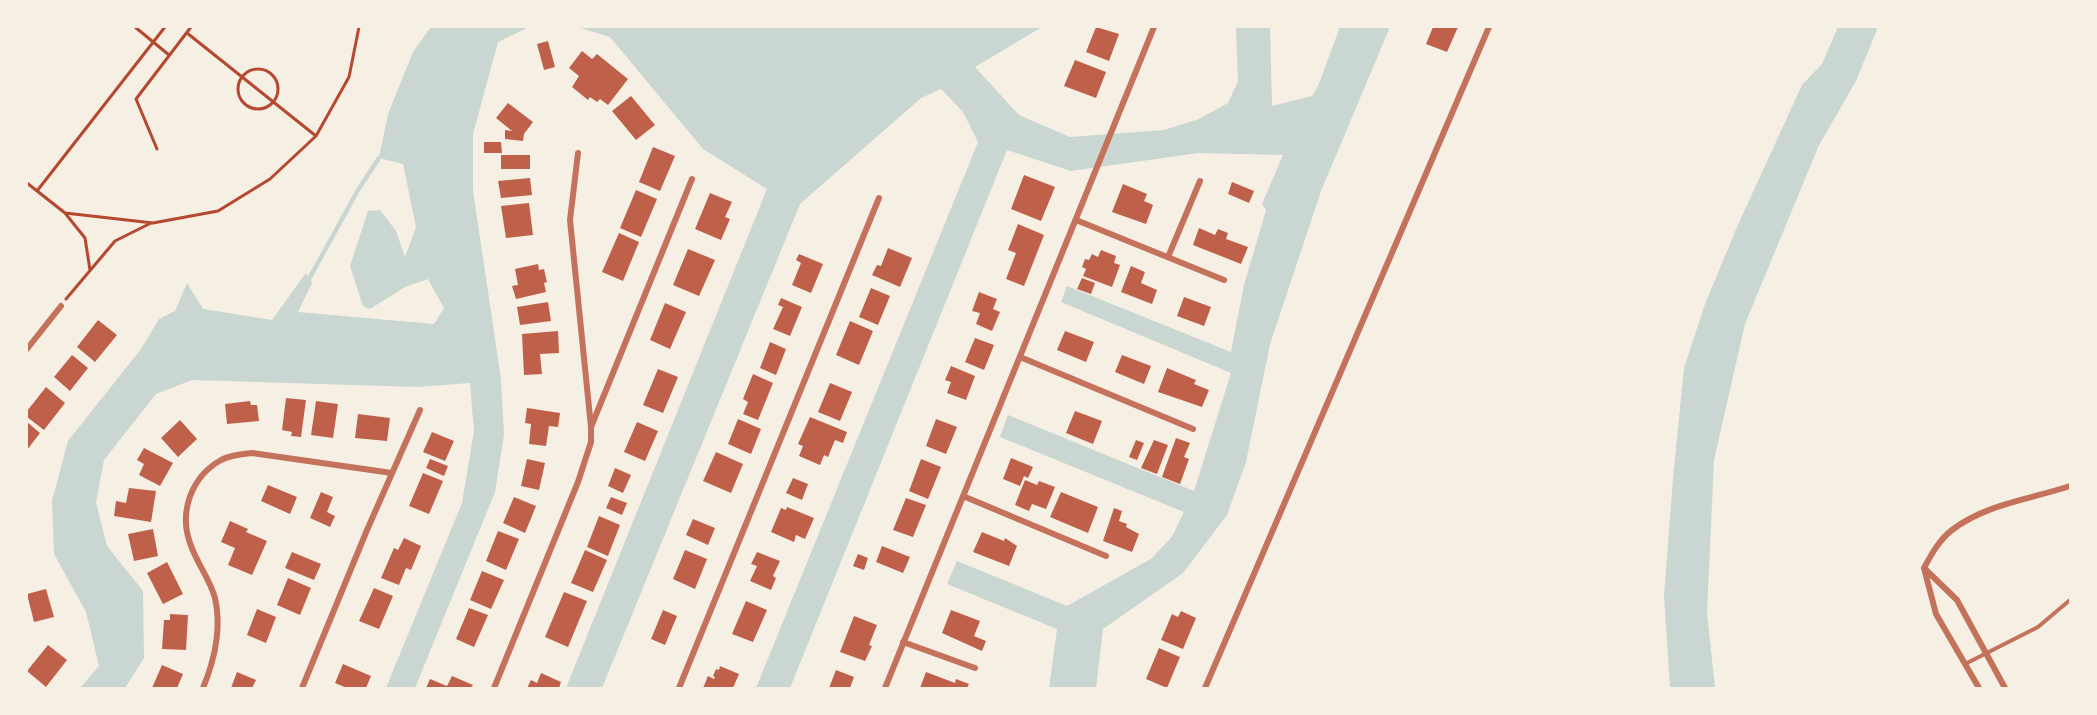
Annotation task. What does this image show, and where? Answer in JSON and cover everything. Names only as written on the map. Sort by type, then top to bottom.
[{"type":"street","points":[[885,688],[1154,27]]},
{"type":"street","points":[[1205,688],[1489,27]]},
{"type":"street","points":[[494,688],[578,482],[591,441],[570,220],[578,153]]},
{"type":"street","points":[[591,427],[692,179]]},
{"type":"street","points":[[1168,257],[1200,181]]},
{"type":"street","points":[[679,688],[879,198]]},
{"type":"street","points":[[1076,220],[1224,279]]},
{"type":"street","points":[[27,349],[61,306]]},
{"type":"street","points":[[1020,357],[1193,429]]},
{"type":"street","points":[[302,688],[420,410]]},
{"type":"street","points":[[203,688],[215,656],[218,622],[214,596],[190,545],[186,528],[186,507],[191,493],[208,469],[222,460],[252,453],[392,473]]},
{"type":"street","points":[[1979,688],[1936,614],[1924,568],[1934,550],[1951,531],[1983,512],[2070,486]]},
{"type":"street","points":[[963,496],[1106,556]]},
{"type":"street","points":[[1924,568],[1957,600],[2005,688]]},
{"type":"street","points":[[903,642],[975,668]]},
{"type":"lane","points":[[1965,664],[2038,627],[2070,600]]},
{"type":"path","points":[[135,27],[170,56]]},
{"type":"path","points":[[37,191],[165,27]]},
{"type":"path","points":[[157,149],[136,99],[191,27]]},
{"type":"path","points":[[65,213],[153,222],[218,211],[270,179],[316,136],[349,77],[359,27]]},
{"type":"path","points":[[187,33],[316,136]]},
{"type":"path","points":[[259,68],[271,73],[278,84],[274,102],[262,109],[248,106],[239,96],[238,89],[242,76],[259,68]]},
{"type":"path","points":[[27,183],[65,213],[85,238],[90,271]]},
{"type":"path","points":[[61,306],[115,241],[153,222]]},
{"type":"shaded area","points":[[431,27],[529,27],[498,42],[473,134],[473,191],[501,379],[504,435],[495,492],[415,688],[386,688],[462,503],[474,431],[470,383],[418,387],[192,380],[156,394],[104,460],[96,502],[107,546],[143,591],[144,658],[125,688],[80,688],[99,666],[86,612],[54,554],[52,501],[68,441],[141,349],[159,319],[175,311],[187,283],[203,309],[272,320],[306,273],[312,283],[298,312],[434,324],[444,308],[428,279],[405,287],[370,309],[363,306],[350,266],[368,211],[380,210],[396,231],[405,257],[416,227],[403,164],[379,158],[388,114],[413,52]]},
{"type":"shaded area","points":[[577,27],[1042,27],[975,67],[1019,115],[1070,137],[1164,130],[1199,119],[1228,103],[1238,81],[1236,27],[1270,27],[1272,106],[1312,96],[1340,27],[1390,27],[1321,191],[1270,344],[1246,462],[1227,515],[1183,573],[1103,629],[1096,688],[1049,688],[1057,629],[947,584],[957,561],[1067,606],[1165,551],[1184,512],[1000,437],[1008,415],[1194,491],[1231,373],[1061,302],[1067,286],[1231,352],[1244,285],[1266,210],[1262,204],[1283,155],[1198,153],[1071,171],[1007,150],[790,688],[756,688],[978,142],[963,112],[941,89],[921,98],[800,204],[602,688],[566,688],[767,189],[703,149],[610,37]]},
{"type":"shaded area","points":[[1838,27],[1878,27],[1856,81],[1819,145],[1745,324],[1714,460],[1707,612],[1715,688],[1670,688],[1664,596],[1684,368],[1705,304],[1737,227],[1802,85],[1822,64]]},
{"type":"building","points":[[1096,27],[1119,34],[1109,61],[1086,52]]},
{"type":"building","points":[[1433,27],[1458,27],[1447,52],[1426,44]]},
{"type":"building","points":[[548,41],[555,67],[544,70],[537,44]]},
{"type":"building","points":[[582,51],[592,59],[597,54],[628,79],[608,105],[600,99],[597,102],[590,97],[588,100],[572,87],[579,76],[569,68]]},
{"type":"building","points":[[1075,60],[1106,72],[1096,98],[1064,86]]},
{"type":"building","points":[[631,96],[655,125],[636,140],[612,111]]},
{"type":"building","points":[[508,103],[533,122],[524,134],[523,141],[505,139],[505,130],[512,131],[496,118]]},
{"type":"building","points":[[484,142],[501,142],[502,153],[484,153]]},
{"type":"building","points":[[653,147],[675,156],[660,191],[639,182]]},
{"type":"building","points":[[501,155],[530,155],[530,169],[501,169]]},
{"type":"building","points":[[1024,175],[1055,187],[1041,221],[1011,209]]},
{"type":"building","points":[[530,178],[532,195],[501,198],[498,181]]},
{"type":"building","points":[[1232,182],[1254,191],[1249,203],[1228,194]]},
{"type":"building","points":[[1123,184],[1147,194],[1144,201],[1153,205],[1146,224],[1112,212]]},
{"type":"building","points":[[636,190],[657,199],[641,237],[620,228]]},
{"type":"building","points":[[710,193],[732,202],[725,217],[730,219],[721,240],[695,229]]},
{"type":"building","points":[[529,203],[533,235],[506,238],[501,206]]},
{"type":"building","points":[[1018,224],[1044,235],[1024,286],[1006,279],[1016,253],[1008,250]]},
{"type":"building","points":[[1199,228],[1215,235],[1218,229],[1228,233],[1226,239],[1248,247],[1241,264],[1193,245]]},
{"type":"building","points":[[619,233],[639,242],[623,281],[602,272]]},
{"type":"building","points":[[888,248],[912,258],[900,287],[872,275],[877,265],[881,266]]},
{"type":"building","points":[[688,249],[715,260],[699,296],[673,285]]},
{"type":"building","points":[[1101,250],[1116,256],[1114,263],[1120,265],[1112,287],[1083,276],[1086,269],[1082,267],[1085,259],[1089,260],[1092,254],[1098,257]]},
{"type":"building","points":[[799,254],[823,264],[811,293],[792,285],[801,263],[796,260]]},
{"type":"building","points":[[538,264],[539,270],[544,269],[547,282],[544,283],[546,292],[516,299],[512,286],[518,285],[515,269]]},
{"type":"building","points":[[1131,266],[1145,272],[1141,283],[1157,290],[1152,304],[1121,292]]},
{"type":"building","points":[[1082,278],[1095,283],[1091,294],[1077,289]]},
{"type":"building","points":[[871,288],[890,296],[878,325],[859,317]]},
{"type":"building","points":[[979,292],[997,299],[993,309],[1000,312],[992,331],[976,324],[980,313],[972,311]]},
{"type":"building","points":[[1184,297],[1211,307],[1204,326],[1177,316]]},
{"type":"building","points":[[781,298],[802,307],[790,336],[773,329],[783,307],[778,305]]},
{"type":"building","points":[[548,302],[551,321],[520,325],[517,307]]},
{"type":"building","points":[[665,303],[686,312],[670,349],[650,340]]},
{"type":"building","points":[[98,320],[117,335],[95,362],[77,347]]},
{"type":"building","points":[[850,321],[873,331],[859,365],[836,355]]},
{"type":"building","points":[[558,331],[559,353],[540,354],[542,374],[524,375],[522,334]]},
{"type":"building","points":[[1065,331],[1094,342],[1086,362],[1057,350]]},
{"type":"building","points":[[975,338],[994,345],[984,370],[965,362]]},
{"type":"building","points":[[770,342],[786,349],[776,375],[760,368]]},
{"type":"building","points":[[72,355],[88,368],[70,391],[54,377]]},
{"type":"building","points":[[1122,355],[1151,366],[1144,384],[1115,372]]},
{"type":"building","points":[[951,366],[975,376],[966,400],[947,393],[951,382],[945,380]]},
{"type":"building","points":[[1167,368],[1196,380],[1194,384],[1209,390],[1202,407],[1158,392]]},
{"type":"building","points":[[658,369],[678,377],[663,413],[643,405]]},
{"type":"building","points":[[753,374],[773,383],[758,420],[743,414],[748,402],[743,399]]},
{"type":"building","points":[[830,383],[852,392],[840,421],[818,412]]},
{"type":"building","points":[[46,387],[65,403],[44,430],[27,417],[27,411]]},
{"type":"building","points":[[286,398],[306,400],[301,437],[291,436],[292,432],[282,430]]},
{"type":"building","points":[[250,401],[251,405],[257,405],[259,421],[227,424],[225,404]]},
{"type":"building","points":[[316,401],[338,404],[333,438],[311,435]]},
{"type":"building","points":[[527,408],[560,413],[558,427],[549,426],[546,446],[529,444],[531,424],[525,423]]},
{"type":"building","points":[[1075,411],[1102,421],[1093,444],[1066,433]]},
{"type":"building","points":[[358,414],[390,418],[387,441],[355,438]]},
{"type":"building","points":[[810,417],[847,432],[843,443],[835,440],[828,457],[824,455],[820,465],[799,456],[803,446],[798,444]]},
{"type":"building","points":[[738,419],[761,429],[751,454],[728,444]]},
{"type":"building","points":[[936,419],[957,427],[946,454],[926,446]]},
{"type":"building","points":[[180,420],[197,439],[178,457],[161,438]]},
{"type":"building","points":[[27,422],[40,433],[27,450]]},
{"type":"building","points":[[637,422],[658,431],[645,461],[624,452]]},
{"type":"building","points":[[432,432],[454,441],[445,461],[423,452]]},
{"type":"building","points":[[1176,438],[1190,443],[1184,457],[1189,459],[1180,484],[1162,477]]},
{"type":"building","points":[[1136,440],[1144,443],[1137,460],[1129,457]]},
{"type":"building","points":[[1154,440],[1168,445],[1157,474],[1141,468]]},
{"type":"building","points":[[144,448],[173,463],[160,486],[139,475],[144,464],[137,460]]},
{"type":"building","points":[[716,452],[743,464],[731,493],[703,481]]},
{"type":"building","points":[[1011,458],[1033,467],[1028,478],[1024,476],[1020,486],[1003,479]]},
{"type":"building","points":[[430,459],[448,466],[444,476],[426,468]]},
{"type":"building","points":[[527,459],[545,463],[539,490],[521,486]]},
{"type":"building","points":[[921,459],[941,467],[928,499],[909,491]]},
{"type":"building","points":[[615,468],[631,475],[623,493],[608,486]]},
{"type":"building","points":[[423,473],[443,481],[429,514],[409,506]]},
{"type":"building","points":[[793,478],[808,484],[802,500],[786,493]]},
{"type":"building","points":[[1025,480],[1037,485],[1039,481],[1055,487],[1046,509],[1032,504],[1029,511],[1015,505]]},
{"type":"building","points":[[268,485],[297,497],[290,514],[261,501]]},
{"type":"building","points":[[129,488],[156,491],[151,522],[114,516],[116,501],[126,503]]},
{"type":"building","points":[[321,492],[333,497],[327,512],[335,516],[330,527],[310,518]]},
{"type":"building","points":[[1061,492],[1098,507],[1088,533],[1050,517]]},
{"type":"building","points":[[514,497],[536,506],[525,533],[503,523]]},
{"type":"building","points":[[611,497],[627,503],[622,515],[606,508]]},
{"type":"building","points":[[906,498],[926,505],[913,537],[893,530]]},
{"type":"building","points":[[787,507],[814,518],[805,539],[796,535],[794,542],[771,532],[781,508],[786,510]]},
{"type":"building","points":[[1114,508],[1122,511],[1119,521],[1127,524],[1126,527],[1139,534],[1132,552],[1103,541]]},
{"type":"building","points":[[599,516],[620,525],[608,556],[587,547]]},
{"type":"building","points":[[693,519],[715,528],[708,545],[686,535]]},
{"type":"building","points":[[230,521],[248,529],[246,532],[267,541],[252,575],[228,565],[235,548],[221,542]]},
{"type":"building","points":[[153,529],[158,556],[134,561],[128,534]]},
{"type":"building","points":[[498,531],[519,539],[506,570],[486,561]]},
{"type":"building","points":[[982,532],[1004,541],[1005,538],[1017,546],[1009,566],[973,552]]},
{"type":"building","points":[[404,538],[421,546],[411,570],[406,568],[399,585],[381,578],[394,548],[398,550]]},
{"type":"building","points":[[882,546],[910,557],[903,573],[876,562]]},
{"type":"building","points":[[585,550],[607,560],[593,592],[571,583]]},
{"type":"building","points":[[685,550],[707,559],[695,589],[673,579]]},
{"type":"building","points":[[292,552],[321,564],[314,580],[285,568]]},
{"type":"building","points":[[757,552],[780,561],[773,576],[776,578],[771,590],[750,581],[757,566],[751,564]]},
{"type":"building","points":[[858,554],[868,558],[864,570],[853,566]]},
{"type":"building","points":[[167,562],[183,594],[163,604],[147,573]]},
{"type":"building","points":[[482,571],[504,580],[491,609],[470,600]]},
{"type":"building","points":[[288,578],[311,588],[300,615],[277,605]]},
{"type":"building","points":[[374,588],[393,596],[379,629],[359,621]]},
{"type":"building","points":[[46,589],[54,617],[34,622],[27,594]]},
{"type":"building","points":[[564,592],[587,601],[568,647],[545,637]]},
{"type":"building","points":[[746,601],[767,610],[753,642],[732,634]]},
{"type":"building","points":[[469,608],[488,615],[474,647],[456,639]]},
{"type":"building","points":[[257,609],[276,617],[266,643],[247,635]]},
{"type":"building","points":[[663,610],[677,616],[665,645],[651,639]]},
{"type":"building","points":[[951,610],[980,621],[974,636],[986,641],[982,651],[942,633]]},
{"type":"building","points":[[1181,611],[1196,618],[1183,649],[1161,640],[1172,614],[1178,617]]},
{"type":"building","points":[[170,614],[188,615],[186,650],[162,649],[164,620],[170,620]]},
{"type":"building","points":[[854,616],[877,625],[869,645],[872,646],[865,661],[840,652]]},
{"type":"building","points":[[48,645],[67,660],[46,687],[27,671]]},
{"type":"building","points":[[1159,648],[1180,657],[1167,688],[1146,679]]},
{"type":"building","points":[[343,664],[371,676],[366,688],[347,688],[335,683]]},
{"type":"building","points":[[162,665],[183,674],[177,688],[152,688]]},
{"type":"building","points":[[720,666],[739,674],[733,688],[703,688],[708,676],[714,679],[716,669],[719,670]]},
{"type":"building","points":[[836,670],[854,677],[850,688],[829,688]]},
{"type":"building","points":[[237,672],[256,680],[252,688],[231,688]]},
{"type":"building","points":[[926,672],[955,683],[956,679],[969,684],[967,688],[920,688]]},
{"type":"building","points":[[541,673],[561,682],[559,688],[527,688],[531,680],[537,683]]},
{"type":"building","points":[[452,676],[473,685],[471,688],[426,688],[430,679],[447,686]]},
{"type":"waterway","points":[[309,279],[358,190],[379,158]]},
{"type":"waterway","points":[[1154,559],[1173,539]]}]
